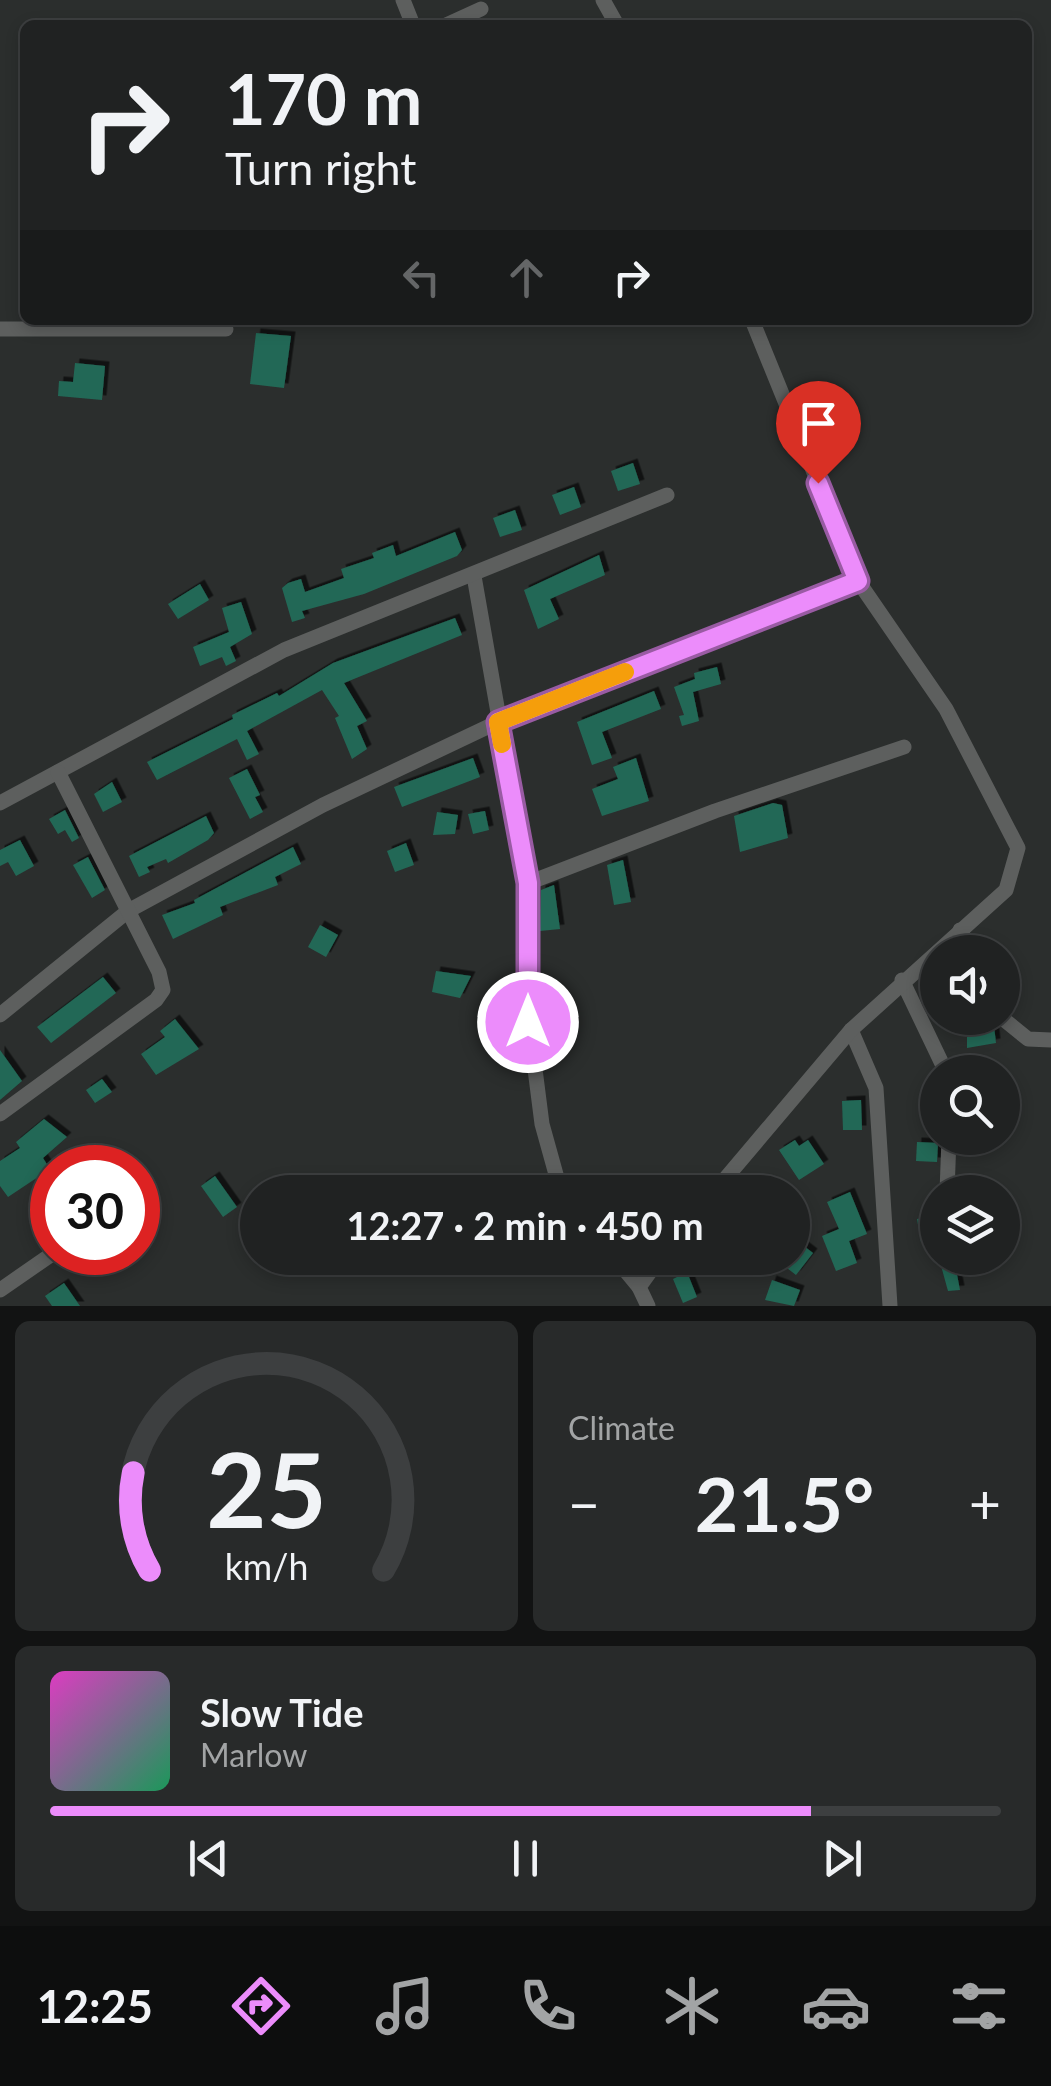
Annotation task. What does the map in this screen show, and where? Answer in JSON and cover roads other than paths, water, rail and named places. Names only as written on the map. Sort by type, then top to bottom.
[{"type":"street","points":[[457,20],[481,9]]},
{"type":"street","points":[[728,1175],[851,1030],[1006,890],[1018,848],[946,709],[858,581],[754,325]]},
{"type":"street","points":[[0,329],[226,329]]},
{"type":"street","points":[[0,803],[284,650],[667,495]]},
{"type":"street","points":[[474,576],[528,883],[528,1022],[542,1124],[556,1175]]},
{"type":"street","points":[[0,1016],[128,912],[323,805],[498,722],[858,581]]},
{"type":"street","points":[[528,883],[715,810],[904,747]]},
{"type":"street","points":[[0,1114],[156,1000],[162,990],[158,972],[58,772]]},
{"type":"street","points":[[960,930],[962,935]]},
{"type":"street","points":[[902,980],[938,1055]]},
{"type":"street","points":[[851,1030],[876,1088],[890,1306]]},
{"type":"street","points":[[1020,1033],[1028,1039],[1051,1040]]},
{"type":"street","points":[[0,1290],[30,1269]]},
{"type":"street","points":[[629,1275],[648,1306]]},
{"type":"street","points":[[639,1287],[648,1275]]}]
